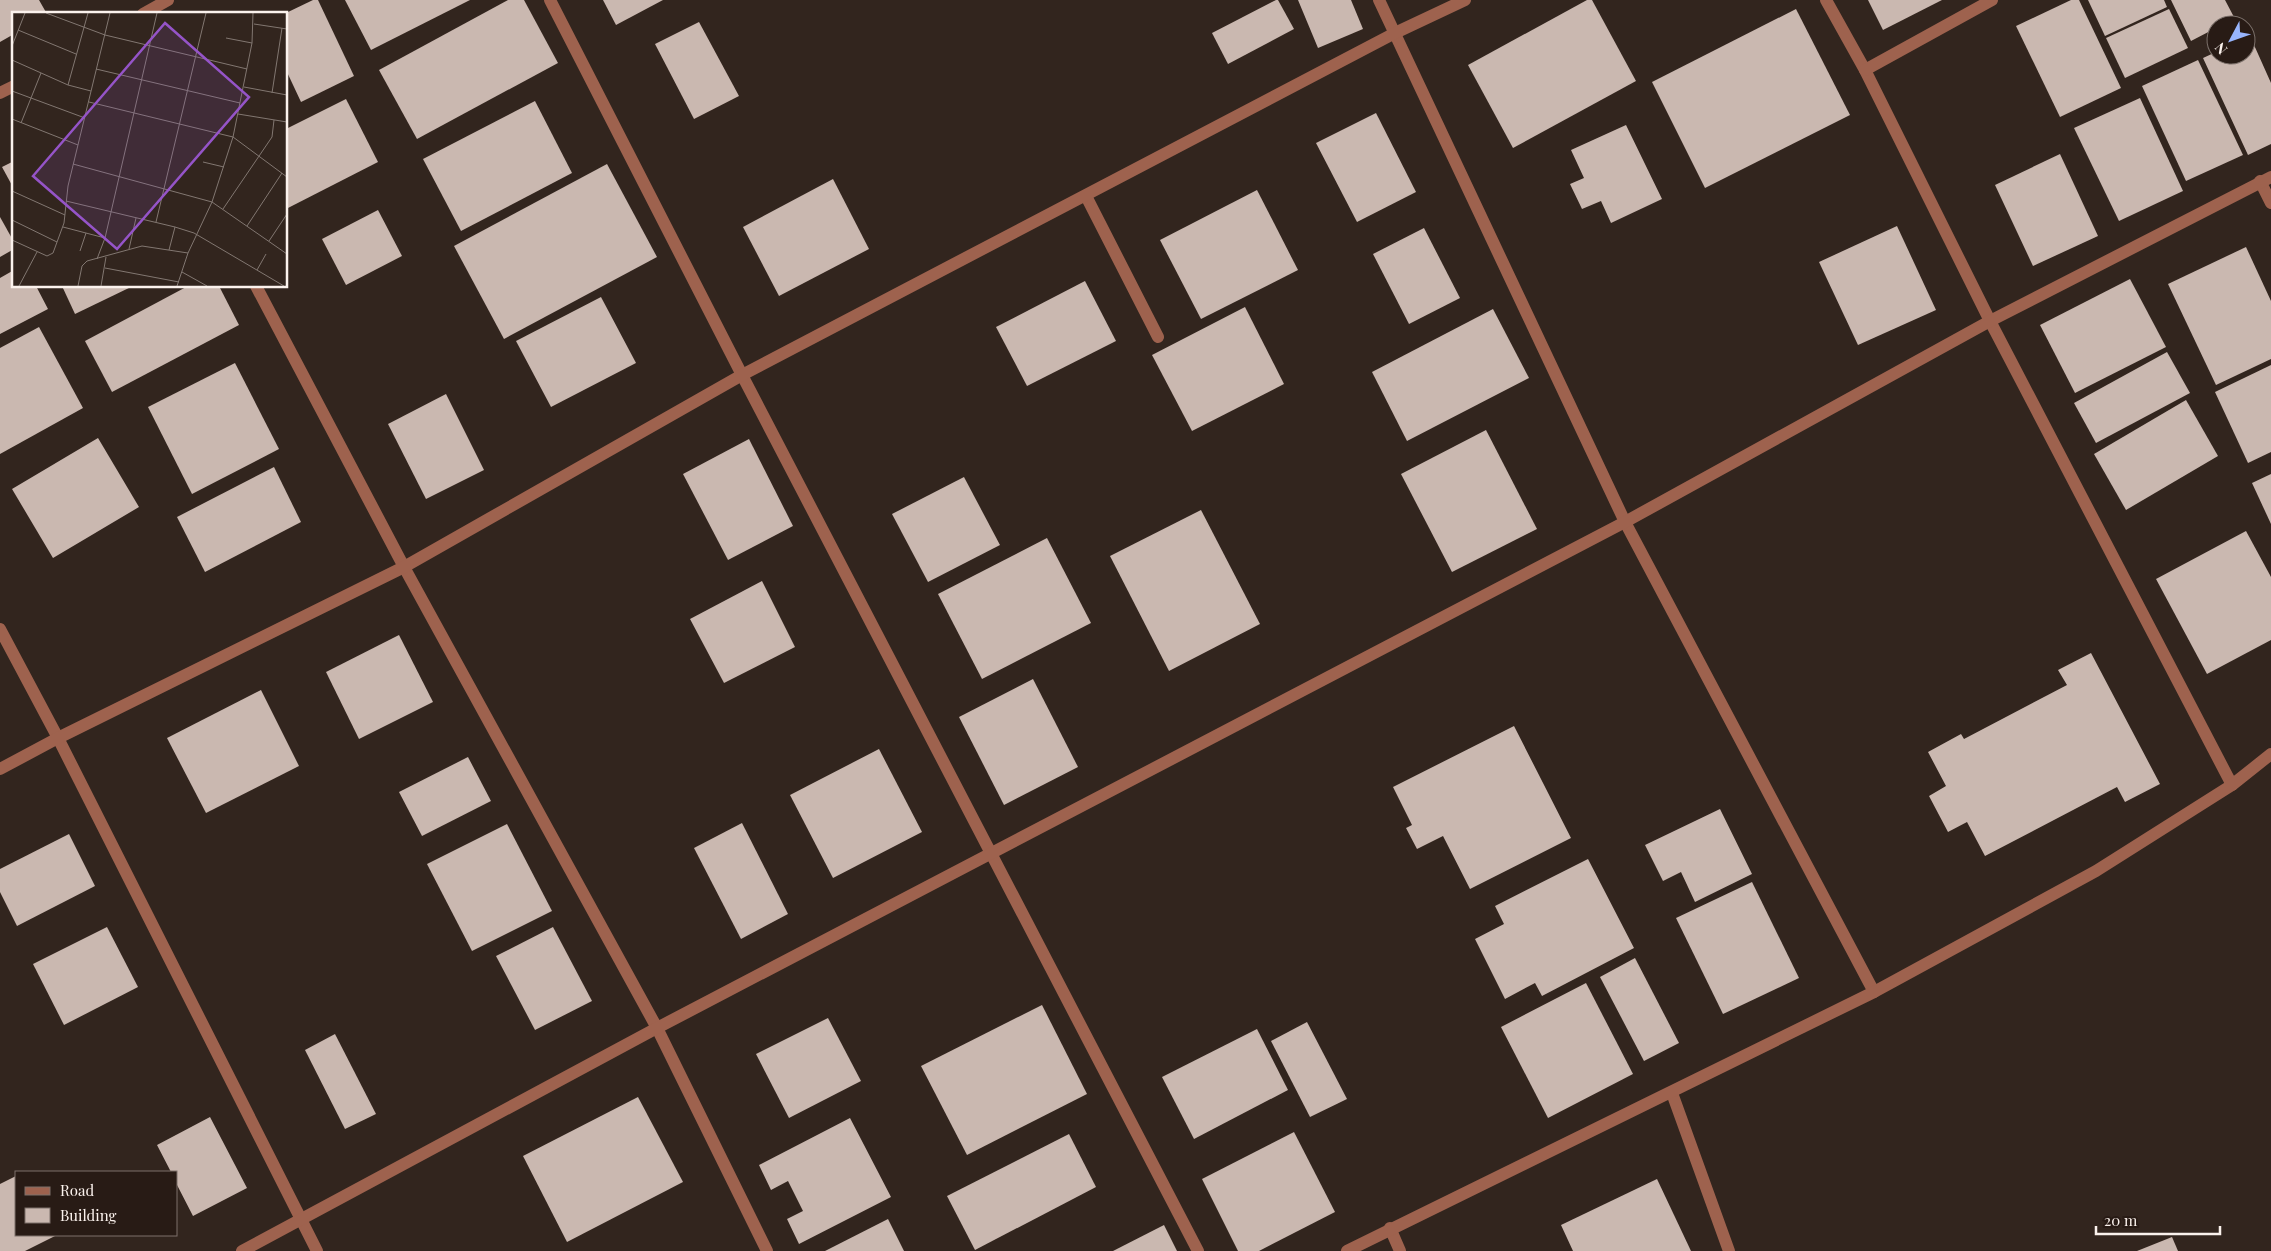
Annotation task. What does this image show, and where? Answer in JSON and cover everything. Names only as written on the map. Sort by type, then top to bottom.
[{"type":"street","points":[[147,12],[168,0]]},
{"type":"street","points":[[550,0],[742,375],[1198,1251]]},
{"type":"street","points":[[1379,0],[1625,522],[1874,992]]},
{"type":"street","points":[[0,769],[58,738],[404,567],[742,375],[1395,33],[1466,0]]},
{"type":"street","points":[[1826,0],[1864,70],[1990,321],[2232,785]]},
{"type":"street","points":[[1864,70],[1992,0]]},
{"type":"street","points":[[0,93],[12,87]]},
{"type":"street","points":[[242,1251],[657,1028],[1625,522],[1990,321],[2266,179],[2271,203]]},
{"type":"street","points":[[1086,196],[1158,337]]},
{"type":"street","points":[[257,288],[404,567],[657,1028],[767,1251]]},
{"type":"street","points":[[0,629],[58,738],[317,1251]]},
{"type":"street","points":[[1347,1251],[1390,1228],[1874,992],[2096,871],[2232,785],[2271,754]]},
{"type":"street","points":[[1672,1092],[1729,1251]]},
{"type":"street","points":[[1390,1228],[1400,1251]]},
{"type":"building","points":[[0,0],[39,0],[46,12],[12,12],[12,35],[0,42]]},
{"type":"building","points":[[313,0],[318,0],[354,76],[301,102],[288,74],[288,12]]},
{"type":"building","points":[[345,0],[470,0],[371,50]]},
{"type":"building","points":[[508,0],[524,0],[558,63],[417,139],[379,70]]},
{"type":"building","points":[[603,0],[663,0],[616,25]]},
{"type":"building","points":[[1278,0],[1294,29],[1228,64],[1212,33]]},
{"type":"building","points":[[1298,0],[1351,0],[1363,29],[1318,48]]},
{"type":"building","points":[[1587,0],[1592,0],[1636,81],[1513,148],[1468,65]]},
{"type":"building","points":[[1868,0],[1942,0],[1883,30]]},
{"type":"building","points":[[2071,0],[2079,0],[2121,88],[2060,117],[2016,26]]},
{"type":"building","points":[[2088,0],[2164,0],[2167,7],[2105,36]]},
{"type":"building","points":[[2171,0],[2225,0],[2233,15],[2206,15],[2206,33],[2191,41]]},
{"type":"building","points":[[1796,9],[1850,115],[1705,188],[1652,82]]},
{"type":"building","points":[[2169,9],[2188,48],[2125,78],[2106,38]]},
{"type":"building","points":[[699,22],[739,96],[694,119],[655,44]]},
{"type":"building","points":[[2256,49],[2271,83],[2271,144],[2248,155],[2206,65],[2256,65]]},
{"type":"building","points":[[2198,60],[2243,155],[2186,181],[2142,86]]},
{"type":"building","points":[[2140,98],[2183,191],[2119,221],[2074,128]]},
{"type":"building","points":[[346,99],[378,162],[288,208],[288,128]]},
{"type":"building","points":[[535,101],[572,173],[461,231],[423,159]]},
{"type":"building","points":[[1376,113],[1416,192],[1357,222],[1316,143]]},
{"type":"building","points":[[1626,125],[1662,199],[1611,223],[1601,201],[1582,209],[1570,184],[1584,178],[1571,150]]},
{"type":"building","points":[[2060,154],[2098,236],[2033,266],[1995,185]]},
{"type":"building","points":[[12,162],[12,185],[2,167]]},
{"type":"building","points":[[607,164],[657,257],[504,339],[454,246]]},
{"type":"building","points":[[833,179],[869,249],[779,296],[743,227]]},
{"type":"building","points":[[1257,190],[1298,270],[1201,319],[1160,240]]},
{"type":"building","points":[[378,210],[402,256],[346,285],[322,239]]},
{"type":"building","points":[[0,217],[12,238],[12,250],[0,257]]},
{"type":"building","points":[[1897,226],[1936,310],[1858,345],[1819,262]]},
{"type":"building","points":[[1424,228],[1460,298],[1409,324],[1373,254]]},
{"type":"building","points":[[2246,247],[2271,301],[2271,359],[2216,385],[2168,284]]},
{"type":"building","points":[[12,271],[12,288],[37,288],[48,309],[0,334],[0,278]]},
{"type":"building","points":[[2130,279],[2166,347],[2075,393],[2040,325]]},
{"type":"building","points":[[1085,281],[1116,341],[1027,386],[996,327]]},
{"type":"building","points":[[63,288],[129,288],[75,314]]},
{"type":"building","points":[[184,288],[220,288],[239,325],[112,392],[85,341]]},
{"type":"building","points":[[601,297],[636,363],[551,407],[516,341]]},
{"type":"building","points":[[1245,307],[1284,384],[1192,431],[1152,355]]},
{"type":"building","points":[[1493,309],[1529,378],[1407,441],[1372,372]]},
{"type":"building","points":[[39,327],[83,408],[0,454],[0,348]]},
{"type":"building","points":[[2167,352],[2190,393],[2096,443],[2074,403]]},
{"type":"building","points":[[235,363],[279,449],[192,494],[148,407]]},
{"type":"building","points":[[2271,365],[2271,452],[2248,463],[2215,392]]},
{"type":"building","points":[[446,394],[484,470],[426,499],[388,424]]},
{"type":"building","points":[[2186,400],[2218,456],[2126,510],[2094,454]]},
{"type":"building","points":[[1486,430],[1537,529],[1452,572],[1401,474]]},
{"type":"building","points":[[98,438],[139,507],[53,558],[12,489]]},
{"type":"building","points":[[749,439],[793,526],[728,560],[683,474]]},
{"type":"building","points":[[274,467],[301,522],[205,572],[177,517]]},
{"type":"building","points":[[2271,474],[2271,524],[2252,483]]},
{"type":"building","points":[[964,477],[1000,545],[928,582],[892,514]]},
{"type":"building","points":[[1201,510],[1260,624],[1169,671],[1110,556]]},
{"type":"building","points":[[2246,531],[2271,577],[2271,640],[2207,674],[2156,579]]},
{"type":"building","points":[[1047,538],[1091,623],[982,679],[938,594]]},
{"type":"building","points":[[762,581],[795,647],[724,683],[690,619]]},
{"type":"building","points":[[399,635],[433,702],[359,739],[326,672]]},
{"type":"building","points":[[2091,653],[2160,784],[2125,802],[2117,787],[1985,856],[1967,822],[1948,832],[1929,796],[1946,786],[1928,752],[1961,734],[1964,739],[2067,685],[2058,670]]},
{"type":"building","points":[[1033,679],[1078,767],[1004,805],[959,717]]},
{"type":"building","points":[[261,690],[299,766],[206,813],[167,738]]},
{"type":"building","points":[[1514,726],[1571,838],[1470,889],[1443,836],[1417,849],[1406,828],[1412,825],[1393,787]]},
{"type":"building","points":[[879,749],[922,832],[833,878],[790,795]]},
{"type":"building","points":[[468,757],[491,801],[422,836],[399,792]]},
{"type":"building","points":[[1720,809],[1752,874],[1695,902],[1681,872],[1663,881],[1645,845]]},
{"type":"building","points":[[742,823],[788,914],[741,939],[694,848]]},
{"type":"building","points":[[507,824],[552,911],[472,951],[427,864]]},
{"type":"building","points":[[69,834],[95,886],[17,926],[0,892],[0,869]]},
{"type":"building","points":[[1588,859],[1634,948],[1542,996],[1535,983],[1505,999],[1475,939],[1504,924],[1495,906]]},
{"type":"building","points":[[1752,882],[1799,978],[1723,1014],[1676,918]]},
{"type":"building","points":[[107,927],[138,987],[64,1025],[33,964]]},
{"type":"building","points":[[553,927],[592,1001],[535,1030],[496,956]]},
{"type":"building","points":[[1635,958],[1679,1043],[1644,1061],[1600,977]]},
{"type":"building","points":[[1586,983],[1633,1074],[1548,1118],[1501,1027]]},
{"type":"building","points":[[1042,1005],[1087,1094],[967,1155],[921,1066]]},
{"type":"building","points":[[828,1018],[861,1081],[789,1118],[756,1054]]},
{"type":"building","points":[[1307,1022],[1347,1099],[1310,1117],[1271,1041]]},
{"type":"building","points":[[1257,1029],[1288,1090],[1194,1139],[1162,1077]]},
{"type":"building","points":[[335,1034],[376,1114],[345,1129],[305,1050]]},
{"type":"building","points":[[638,1097],[683,1182],[567,1242],[523,1156]]},
{"type":"building","points":[[210,1117],[247,1188],[193,1216],[178,1187],[178,1171],[170,1171],[157,1145]]},
{"type":"building","points":[[850,1118],[891,1197],[799,1244],[787,1219],[803,1211],[788,1181],[771,1190],[759,1165]]},
{"type":"building","points":[[1294,1132],[1335,1212],[1259,1251],[1238,1251],[1202,1179]]},
{"type":"building","points":[[1069,1134],[1096,1187],[975,1250],[947,1196]]},
{"type":"building","points":[[15,1176],[15,1236],[55,1236],[25,1251],[0,1251],[0,1184]]},
{"type":"building","points":[[1657,1179],[1691,1251],[1573,1251],[1561,1225]]},
{"type":"building","points":[[888,1219],[904,1251],[825,1251]]},
{"type":"building","points":[[1164,1225],[1177,1251],[1113,1251]]},
{"type":"building","points":[[2172,1237],[2178,1251],[2137,1251]]}]
